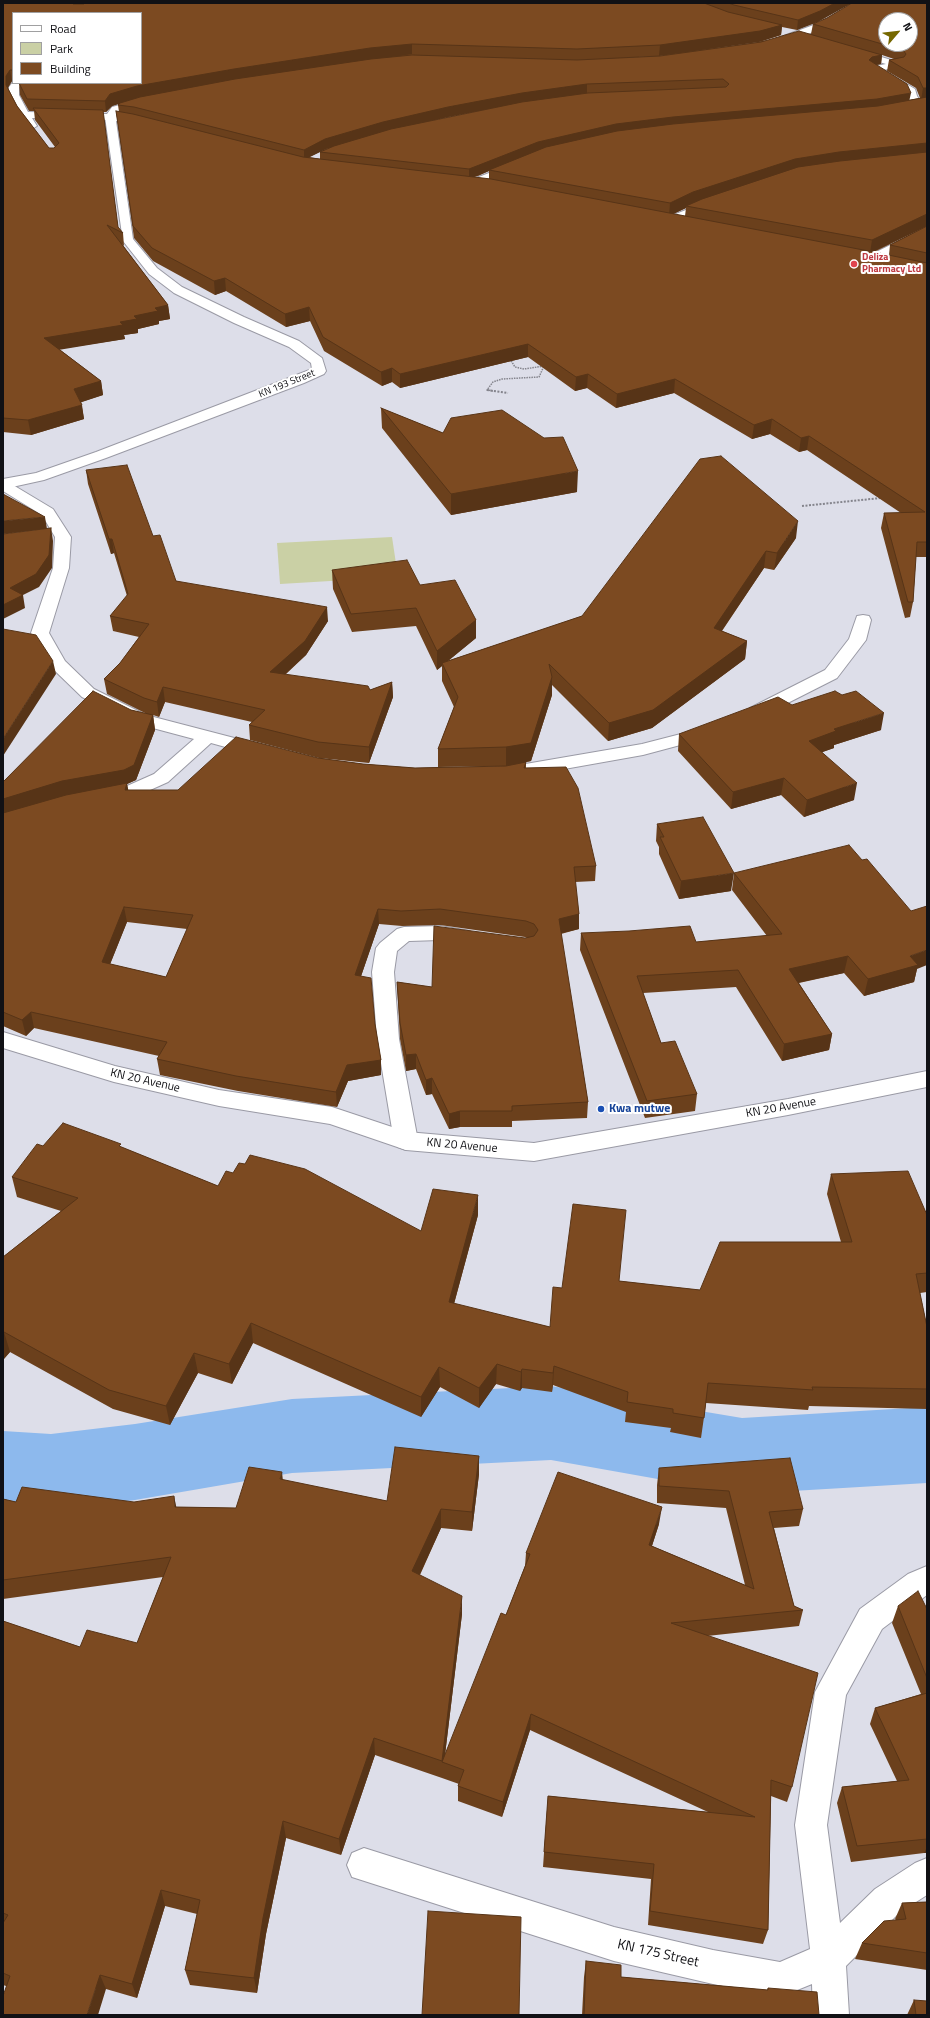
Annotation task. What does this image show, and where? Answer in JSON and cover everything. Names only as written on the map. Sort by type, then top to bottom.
[{"type":"street","points":[[768,44],[798,35],[822,25],[861,3]]},
{"type":"street","points":[[776,30],[814,40]]},
{"type":"street","points":[[843,48],[898,64],[874,69],[912,91],[912,96],[923,104]]},
{"type":"street","points":[[16,84],[14,87],[14,95],[24,115],[37,132]]},
{"type":"street","points":[[110,117],[116,109],[158,98]]},
{"type":"street","points":[[904,108],[923,104]]},
{"type":"street","points":[[24,115],[110,117],[156,126]]},
{"type":"street","name":"KN 193 Street","points":[[3,485],[39,477],[243,402],[319,371],[317,361],[294,344],[239,320],[178,290],[153,271],[127,239],[110,117]]},
{"type":"street","points":[[470,184],[528,160]]},
{"type":"street","points":[[458,183],[491,187]]},
{"type":"street","points":[[688,224],[666,219],[723,198]]},
{"type":"street","points":[[893,264],[868,258],[927,231]]},
{"type":"street","points":[[3,485],[48,512],[54,535],[63,538],[61,568],[40,633],[58,664],[88,692],[140,719],[274,754]]},
{"type":"street","points":[[742,718],[770,706],[832,674],[858,640],[863,620]]},
{"type":"street","points":[[491,774],[506,773],[643,749],[720,727]]},
{"type":"street","points":[[87,799],[132,791],[162,778],[179,760],[207,737]]},
{"type":"street","points":[[406,1141],[388,1039],[383,972],[388,948],[404,934],[440,933],[479,939]]},
{"type":"street","name":"KN 20 Avenue","points":[[3,1040],[114,1074],[218,1098],[332,1116],[406,1141],[534,1152],[788,1107],[927,1079]]},
{"type":"street","points":[[831,2015],[828,1959],[811,1825],[831,1692],[871,1619],[918,1584],[927,1580]]},
{"type":"street","name":"KN 175 Street","points":[[364,1865],[614,1944],[713,1967],[780,1980],[828,1959],[887,1901],[927,1875]]},
{"type":"path","points":[[508,357],[515,367],[524,369],[544,366],[539,377],[502,379],[493,382],[488,390],[508,393]]},
{"type":"path","points":[[802,506],[888,497]]},
{"type":"green space","points":[[392,537],[398,577],[280,584],[277,543]]},
{"type":"building","points":[[3,3],[704,3],[728,12],[782,25],[760,31],[660,45],[577,49],[412,44],[370,48],[137,86],[110,94],[105,101],[27,99],[20,84],[142,84],[142,12],[12,12],[12,70],[10,70],[6,76],[6,85],[17,106],[49,148],[54,148],[59,143],[33,108],[103,110],[118,227],[123,233],[107,225],[168,305],[155,308],[158,311],[134,316],[137,319],[120,322],[123,325],[44,338],[101,381],[74,389],[82,405],[28,420],[3,418]]},
{"type":"building","points":[[728,3],[835,3],[798,20]]},
{"type":"building","points":[[852,3],[927,3],[927,88],[923,88],[918,77],[889,60],[904,57],[906,54],[904,52],[918,52],[918,12],[878,12],[878,43],[813,24],[827,18]]},
{"type":"building","points":[[799,31],[882,55],[872,57],[869,60],[907,84],[911,93],[877,99],[673,117],[616,124],[538,142],[469,169],[320,152],[334,146],[391,129],[522,102],[588,93],[726,87],[729,84],[723,79],[587,84],[522,93],[448,107],[383,122],[325,139],[304,150],[134,107],[118,105],[140,97],[235,79],[371,59],[412,55],[577,60],[660,56],[761,42]]},
{"type":"building","points":[[927,97],[927,143],[839,152],[795,159],[693,192],[670,203],[489,170],[546,147],[617,131],[673,124],[878,106]]},
{"type":"building","points":[[116,111],[303,157],[491,179],[927,263],[927,542],[917,542],[913,602],[908,602],[884,513],[925,512],[809,436],[801,438],[772,419],[754,425],[675,379],[617,394],[588,374],[576,377],[528,344],[400,374],[392,368],[381,372],[323,337],[309,307],[285,314],[225,278],[214,281],[152,248],[133,226]]},
{"type":"building","points":[[927,152],[927,214],[872,240],[686,206],[702,199],[798,167]]},
{"type":"building","points":[[927,226],[927,253],[890,245]]},
{"type":"building","points":[[381,408],[443,433],[451,418],[502,410],[544,438],[563,437],[578,471],[451,494]]},
{"type":"building","points":[[721,456],[798,521],[777,553],[766,551],[714,628],[747,641],[653,710],[609,723],[549,664],[552,677],[531,743],[506,747],[438,749],[458,697],[442,663],[582,616],[700,459]]},
{"type":"building","points":[[127,465],[153,536],[160,535],[176,581],[327,607],[305,641],[270,672],[368,686],[370,690],[392,682],[369,747],[318,742],[249,725],[265,710],[163,687],[157,702],[144,698],[104,679],[120,663],[149,624],[110,616],[128,594],[112,539],[109,539],[86,470]]},
{"type":"building","points":[[3,494],[45,517],[3,521]]},
{"type":"building","points":[[51,528],[49,555],[36,574],[10,588],[23,595],[3,605],[3,534]]},
{"type":"building","points":[[407,560],[420,585],[455,580],[476,620],[437,651],[416,608],[351,614],[332,570]]},
{"type":"building","points":[[3,629],[36,635],[53,661],[3,739]]},
{"type":"building","points":[[93,691],[131,710],[153,715],[134,765],[124,770],[62,781],[3,799],[3,782]]},
{"type":"building","points":[[835,691],[842,695],[856,691],[884,713],[834,729],[836,731],[809,741],[857,783],[807,800],[784,778],[733,792],[679,734],[778,697],[792,705]]},
{"type":"building","points":[[236,737],[318,758],[363,764],[415,768],[506,766],[526,762],[524,768],[566,767],[578,788],[596,866],[574,867],[579,914],[559,919],[588,1102],[512,1106],[512,1111],[460,1111],[449,1114],[432,1078],[426,1080],[416,1054],[406,1055],[400,1023],[397,982],[432,987],[434,926],[525,938],[534,936],[538,930],[534,924],[526,921],[440,909],[401,911],[378,909],[355,975],[371,978],[375,1024],[381,1060],[347,1065],[336,1092],[236,1076],[157,1059],[167,1042],[31,1012],[22,1020],[3,1012],[3,813],[66,795],[127,783],[125,790],[178,790]],"holes":[[[124,907],[193,915],[166,977],[102,962]]]},
{"type":"building","points":[[703,817],[734,873],[681,881],[660,837],[664,837],[657,824]]},
{"type":"building","points":[[849,845],[862,860],[867,859],[911,911],[927,906],[927,950],[910,956],[918,965],[868,979],[848,956],[789,969],[832,1034],[784,1044],[738,970],[637,976],[661,1043],[675,1041],[697,1094],[647,1101],[581,933],[690,926],[696,942],[782,934],[734,873]]},
{"type":"building","points":[[63,1123],[121,1144],[119,1146],[218,1186],[226,1171],[233,1173],[239,1163],[245,1164],[250,1155],[305,1169],[421,1231],[433,1189],[478,1195],[449,1302],[550,1327],[553,1287],[562,1288],[573,1204],[626,1210],[619,1281],[700,1290],[720,1242],[852,1242],[831,1174],[908,1171],[927,1215],[927,1273],[916,1274],[927,1327],[927,1389],[812,1387],[813,1390],[708,1383],[704,1418],[673,1413],[673,1409],[627,1402],[628,1392],[554,1366],[553,1373],[522,1369],[521,1372],[497,1364],[479,1388],[439,1367],[421,1397],[251,1323],[229,1364],[194,1353],[166,1406],[109,1390],[4,1332],[3,1333],[3,1257],[78,1198],[12,1177],[37,1144],[43,1146]]},
{"type":"building","points":[[395,1447],[479,1456],[472,1512],[441,1509],[412,1571],[462,1596],[442,1761],[374,1738],[339,1839],[283,1821],[263,1918],[254,1978],[185,1970],[200,1900],[161,1890],[132,1984],[100,1975],[87,2015],[3,2015],[3,1996],[10,1976],[3,1973],[3,1923],[8,1915],[3,1913],[3,1621],[80,1647],[87,1630],[137,1643],[171,1557],[3,1580],[3,1499],[16,1502],[22,1487],[134,1502],[174,1496],[175,1507],[236,1508],[249,1467],[282,1472],[280,1479],[387,1501]]},
{"type":"building","points":[[790,1458],[803,1509],[769,1512],[794,1606],[803,1610],[671,1623],[818,1673],[792,1787],[771,1780],[768,1930],[650,1911],[654,1864],[544,1852],[548,1796],[755,1817],[531,1714],[503,1802],[458,1786],[464,1770],[442,1762],[501,1613],[506,1615],[530,1554],[526,1553],[558,1472],[662,1507],[649,1545],[754,1589],[729,1491],[659,1486],[659,1468]]},
{"type":"building","points":[[918,1591],[927,1609],[927,1678],[898,1606]]},
{"type":"building","points":[[927,1693],[927,1839],[857,1846],[842,1787],[909,1780],[875,1708]]},
{"type":"building","points":[[927,1902],[927,1953],[862,1943],[884,1921],[906,1919],[902,1903]]},
{"type":"building","points":[[428,1911],[521,1917],[519,2015],[422,2015]]},
{"type":"building","points":[[586,1961],[621,1965],[621,1977],[768,1990],[768,1988],[817,1992],[819,2015],[584,2015]]},
{"type":"building","points":[[914,2000],[927,2001],[927,2015],[916,2015]]},
{"type":"waterway","points":[[3,1469],[51,1473],[135,1462],[292,1436],[551,1423],[742,1456],[927,1445]]},
{"type":"waterway","points":[[51,1473],[68,1500]]},
{"type":"place","name":"Deliza Pharmacy Ltd","points":[[854,264]]},
{"type":"place","name":"Kwa mutwe","points":[[601,1109]]}]
